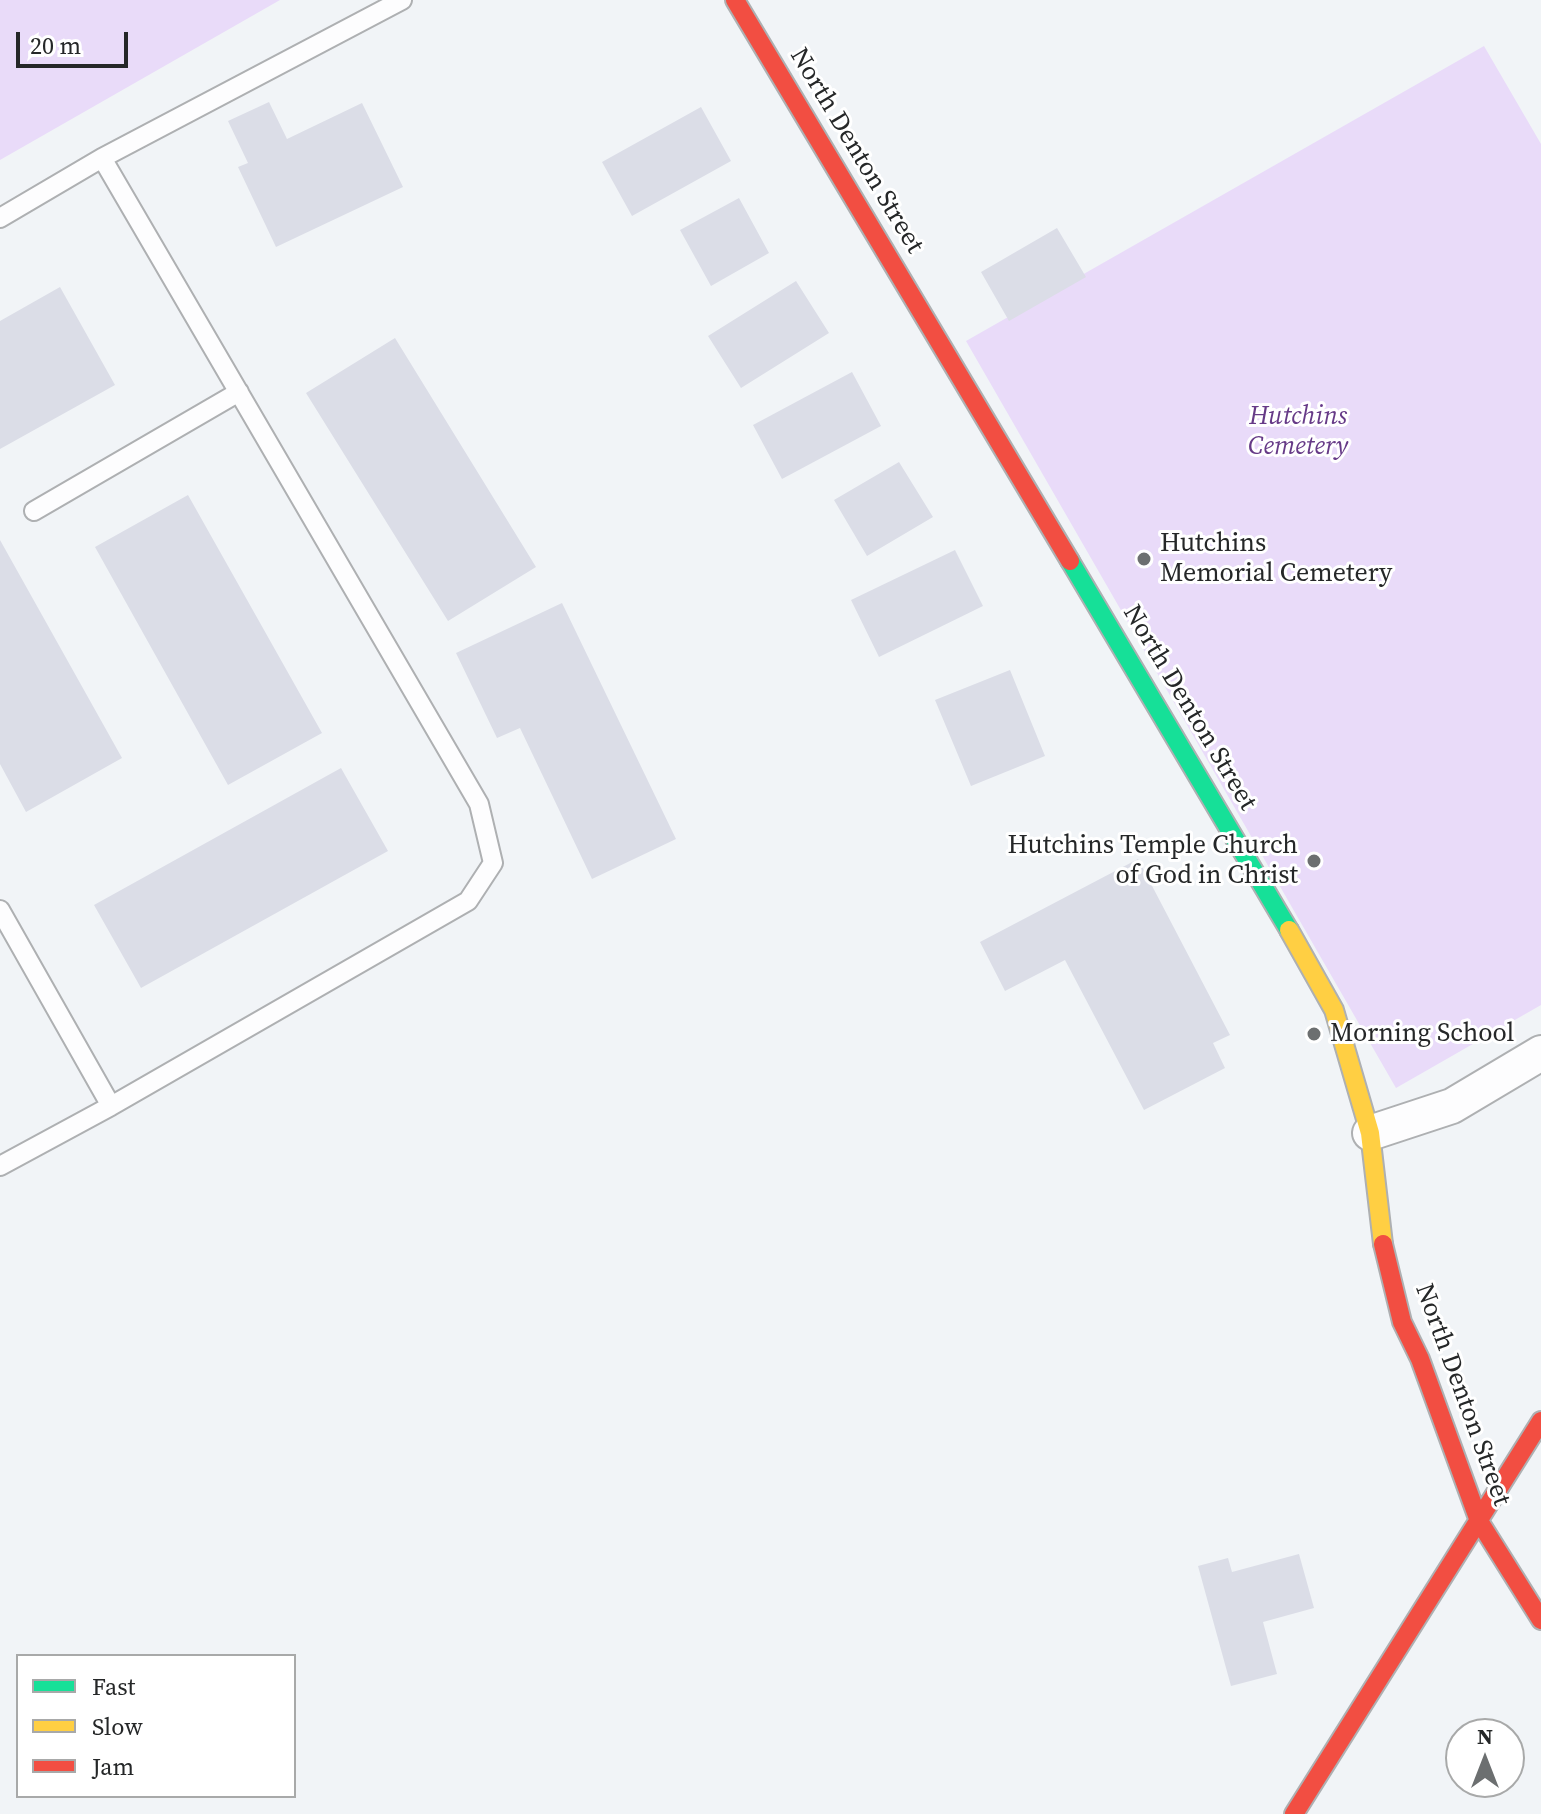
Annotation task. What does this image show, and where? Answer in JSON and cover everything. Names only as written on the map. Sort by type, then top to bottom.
[{"type":"street","name":"North Denton Street","points":[[735,0],[1269,894],[1334,1010],[1370,1133],[1383,1246],[1402,1322],[1420,1359],[1479,1521],[1541,1620]]},
{"type":"street","points":[[1370,1133],[1452,1106],[1541,1053]]},
{"type":"street","points":[[1294,1814],[1541,1421]]},
{"type":"lane","points":[[0,218],[102,158],[402,0]]},
{"type":"lane","points":[[0,1166],[111,1106],[468,901],[493,863],[479,804],[102,158]]},
{"type":"lane","points":[[34,511],[239,392]]},
{"type":"lane","points":[[0,910],[111,1106]]},
{"type":"green space","points":[[0,0],[280,0],[0,160]]},
{"type":"green space","name":"Hutchins Cemetery","points":[[1484,46],[1541,144],[1541,1005],[1396,1088],[966,341]]},
{"type":"building","points":[[269,102],[287,139],[362,103],[403,187],[276,247],[238,167],[248,163],[228,121]]},
{"type":"building","points":[[701,107],[731,161],[632,216],[602,162]]},
{"type":"building","points":[[739,198],[769,253],[711,286],[680,230]]},
{"type":"building","points":[[1057,228],[1086,277],[1009,321],[981,272]]},
{"type":"building","points":[[796,281],[829,333],[741,388],[708,336]]},
{"type":"building","points":[[60,287],[115,385],[0,449],[0,321]]},
{"type":"building","points":[[395,338],[536,567],[448,621],[306,393]]},
{"type":"building","points":[[852,372],[881,426],[782,479],[753,425]]},
{"type":"building","points":[[899,462],[933,517],[867,556],[834,500]]},
{"type":"building","points":[[188,495],[322,733],[228,785],[95,547]]},
{"type":"building","points":[[0,540],[122,758],[26,812],[0,764]]},
{"type":"building","points":[[955,550],[983,606],[879,657],[851,600]]},
{"type":"building","points":[[562,603],[676,839],[592,879],[520,728],[497,738],[456,653]]},
{"type":"building","points":[[1010,670],[1045,756],[971,786],[935,700]]},
{"type":"building","points":[[341,768],[388,851],[141,988],[94,905]]},
{"type":"building","points":[[1138,859],[1230,1035],[1213,1043],[1225,1068],[1144,1110],[1065,960],[1005,991],[980,942]]},
{"type":"building","points":[[1299,1554],[1314,1608],[1263,1622],[1277,1674],[1231,1686],[1198,1566],[1228,1558],[1232,1572]]},
{"type":"traffic: fast","points":[[1070,561],[1289,930]]},
{"type":"traffic: slow","points":[[1289,930],[1334,1010],[1370,1133],[1383,1244]]},
{"type":"traffic: jam","points":[[735,0],[1070,561]]},
{"type":"traffic: jam","points":[[1383,1244],[1402,1322],[1420,1359],[1479,1521],[1541,1620]]},
{"type":"traffic: jam","points":[[1294,1814],[1541,1421]]},
{"type":"place","name":"Hutchins Memorial Cemetery","points":[[1144,559]]},
{"type":"place","name":"Hutchins Temple Church of God in Christ","points":[[1314,861]]},
{"type":"place","name":"Morning School","points":[[1314,1034]]}]
